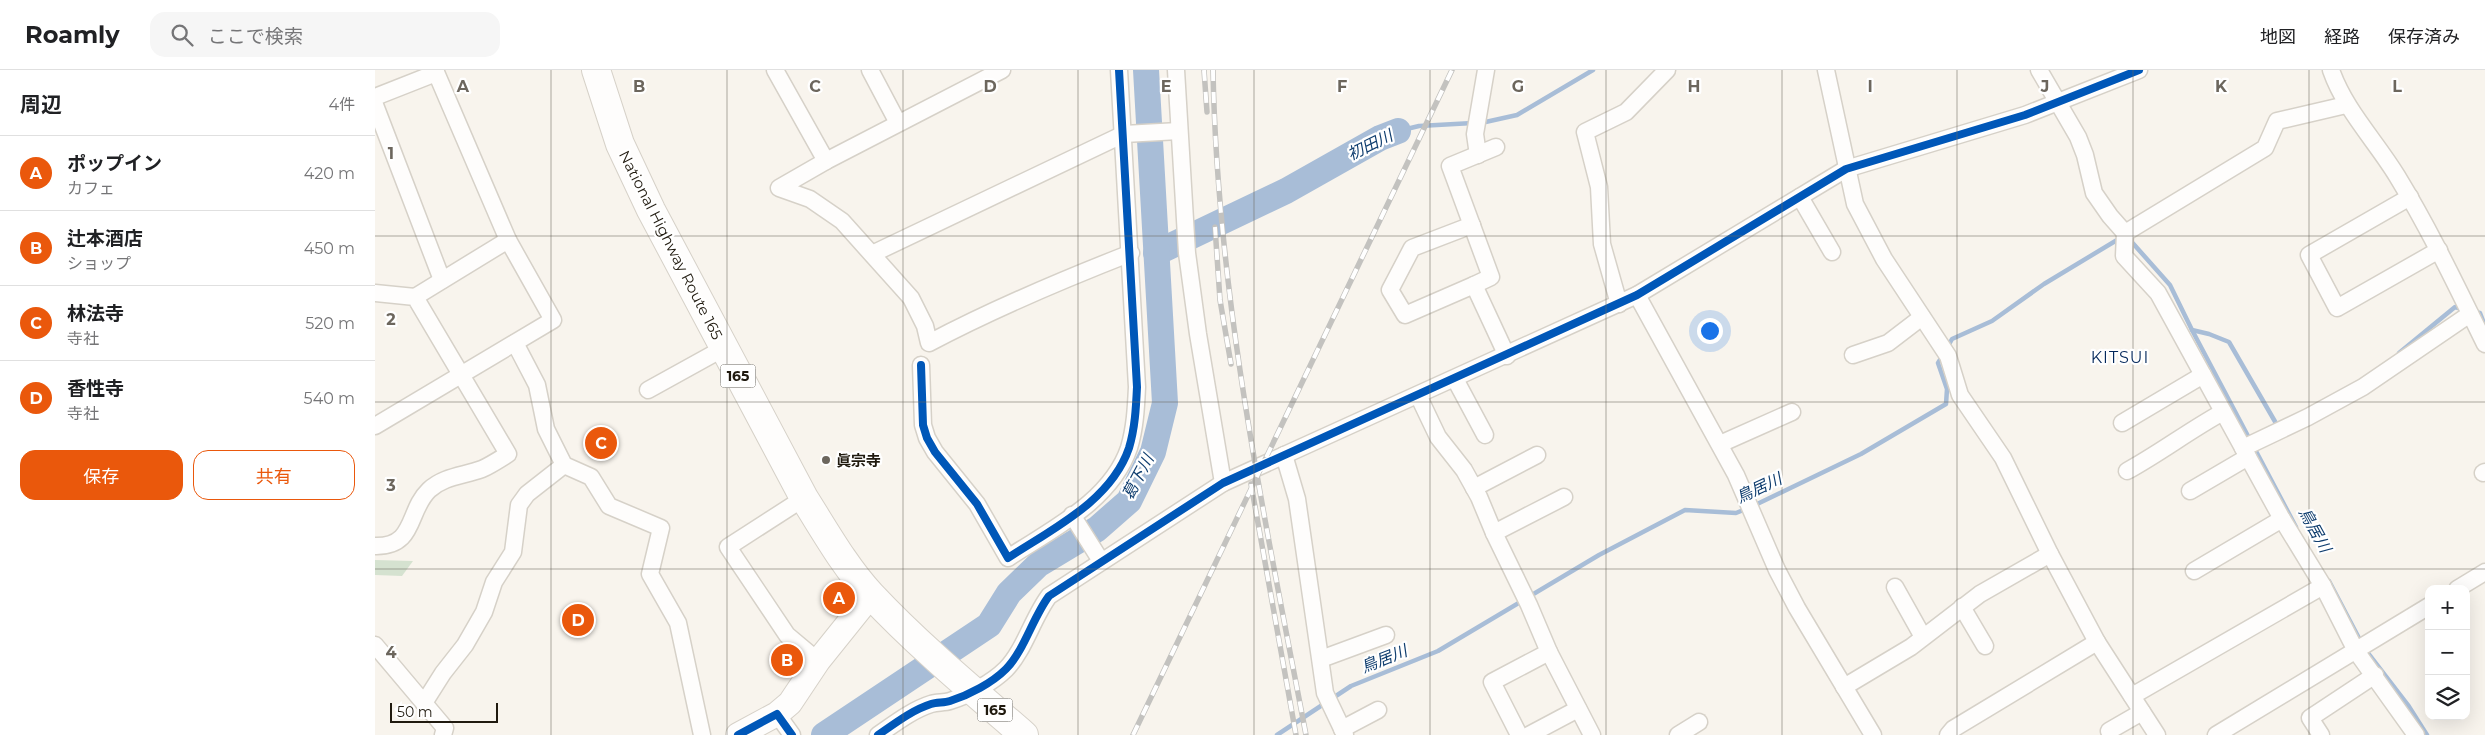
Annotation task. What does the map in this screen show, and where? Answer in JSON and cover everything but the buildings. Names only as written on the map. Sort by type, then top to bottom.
[{"type":"highway","name":"National Highway Route 165","points":[[597,70],[620,144],[651,210],[804,498],[828,536],[871,595],[1024,735]]},
{"type":"main road","points":[[738,735],[783,728],[790,703],[818,662],[871,595]]},
{"type":"street","points":[[775,70],[826,161]]},
{"type":"street","points":[[870,70],[898,123]]},
{"type":"street","points":[[1002,70],[973,76],[898,123],[779,188],[810,199],[842,221],[915,304],[925,326],[929,343],[982,315],[1131,253]]},
{"type":"street","points":[[921,365],[923,425],[927,438],[935,452],[977,504],[1008,558],[1100,494],[1117,473],[1129,449],[1136,418],[1137,387],[1131,253],[1119,70]]},
{"type":"street","points":[[1176,70],[1174,131],[1187,253],[1198,334],[1223,482]]},
{"type":"street","points":[[1478,154],[1475,134],[1487,70]]},
{"type":"street","points":[[1619,304],[1602,244],[1599,187],[1585,132],[1626,112],[1667,70]]},
{"type":"street","points":[[1826,70],[1839,125],[1851,191],[1859,212],[1884,259],[1948,356],[1960,395],[2003,458],[2050,554],[2097,642],[2157,735]]},
{"type":"street","points":[[2039,70],[2059,102],[2082,146],[2094,192],[2110,216],[2125,232],[2124,256],[2159,293],[2223,412],[2249,449],[2282,519],[2362,648],[2375,676],[2417,735]]},
{"type":"street","points":[[878,735],[900,719],[931,704],[949,702],[1006,669],[1014,659],[1037,612],[1049,596],[1223,482],[1637,296],[1846,169],[1999,124],[2139,70]]},
{"type":"street","points":[[2331,70],[2346,105],[2390,164],[2410,197],[2439,250],[2485,344]]},
{"type":"street","points":[[375,97],[436,72],[508,240],[553,320],[375,426]]},
{"type":"street","points":[[375,105],[442,280]]},
{"type":"street","points":[[2125,232],[2265,148],[2277,121],[2346,105]]},
{"type":"street","points":[[872,254],[1124,134],[1174,131]]},
{"type":"street","points":[[1472,225],[1412,248],[1391,290],[1405,315],[1491,277],[1472,225],[1450,166],[1497,147]]},
{"type":"street","points":[[2410,197],[2309,255],[2337,308],[2439,250]]},
{"type":"street","points":[[1800,198],[1832,252]]},
{"type":"street","points":[[375,293],[415,297],[508,240]]},
{"type":"street","points":[[1474,285],[1507,356]]},
{"type":"street","points":[[1637,296],[1720,444],[1797,608],[1843,687],[1867,733]]},
{"type":"street","points":[[375,546],[389,546],[404,536],[421,501],[436,484],[483,468],[508,454],[415,297]]},
{"type":"street","points":[[2190,491],[2249,449],[2363,387],[2468,310]]},
{"type":"street","points":[[1853,355],[1888,343],[1922,317]]},
{"type":"street","points":[[515,343],[537,386],[546,429],[564,464],[591,477],[609,506],[661,528],[651,574],[678,623],[702,735]]},
{"type":"street","points":[[648,390],[723,348]]},
{"type":"street","points":[[2121,424],[2203,375]]},
{"type":"street","points":[[1455,379],[1485,435]]},
{"type":"street","points":[[1419,395],[1438,437],[1474,488],[1549,652],[1593,735]]},
{"type":"street","points":[[1720,444],[1792,412]]},
{"type":"street","points":[[2127,471],[2153,457],[2197,426],[2223,412]]},
{"type":"street","points":[[1284,455],[1297,499],[1327,700],[1343,732],[1378,710]]},
{"type":"street","points":[[1474,488],[1537,455]]},
{"type":"street","points":[[424,703],[443,673],[465,644],[484,612],[494,582],[513,552],[519,506],[527,494],[564,464]]},
{"type":"street","points":[[1493,533],[1564,496]]},
{"type":"street","points":[[804,498],[728,547],[787,635],[818,662]]},
{"type":"street","points":[[1072,515],[1101,561]]},
{"type":"street","points":[[2194,571],[2282,519]]},
{"type":"street","points":[[1843,687],[1911,647],[1963,607],[2050,554]]},
{"type":"street","points":[[2464,585],[2485,572]]},
{"type":"street","points":[[2132,696],[2323,586]]},
{"type":"street","points":[[1895,587],[1923,637]]},
{"type":"street","points":[[1963,607],[1985,646]]},
{"type":"street","points":[[2216,735],[2425,609]]},
{"type":"street","points":[[1321,659],[1386,635]]},
{"type":"street","points":[[1948,735],[1953,729],[2097,642]]},
{"type":"street","points":[[375,646],[445,728],[443,735]]},
{"type":"street","points":[[1519,735],[1492,682],[1549,652]]},
{"type":"street","points":[[2321,735],[2310,718],[2375,676]]},
{"type":"street","points":[[1529,735],[1578,709]]},
{"type":"street","points":[[2109,731],[2142,712]]},
{"type":"street","points":[[1678,735],[1699,722]]},
{"type":"green space","points":[[375,560],[413,561],[402,576],[375,575]]},
{"type":"waterway","name":"葛下川","points":[[824,735],[989,625],[1009,593],[1039,564],[1097,529],[1129,501],[1153,452],[1165,403],[1146,70]]},
{"type":"waterway","name":"初田川","points":[[1481,123],[1517,115],[1593,70]]},
{"type":"waterway","name":"初田川","points":[[1398,131],[1419,126],[1473,123]]},
{"type":"waterway","name":"初田川","points":[[1156,253],[1286,191],[1380,138],[1398,131]]},
{"type":"waterway","name":"鳥居川","points":[[1947,348],[1952,339],[1992,321],[2044,284],[2122,237]]},
{"type":"waterway","points":[[2130,240],[2170,285],[2192,330],[2229,342],[2277,425],[2281,423]]},
{"type":"waterway","points":[[2399,353],[2455,307],[2462,309]]},
{"type":"waterway","points":[[2475,312],[2480,313],[2485,326]]},
{"type":"waterway","name":"鳥居川","points":[[2192,330],[2296,527]]},
{"type":"waterway","name":"鳥居川","points":[[1753,506],[1861,454],[1946,404],[1947,389],[1938,363],[1943,355]]},
{"type":"waterway","name":"鳥居川","points":[[1277,735],[1351,686],[1438,651],[1599,555],[1685,510],[1736,513],[1746,509]]},
{"type":"waterway","name":"鳥居川","points":[[2329,581],[2361,642]]},
{"type":"waterway","name":"鳥居川","points":[[2365,649],[2408,705],[2427,735]]},
{"type":"railway","points":[[1204,70],[1207,112]]},
{"type":"railway","points":[[1213,70],[1216,154],[1223,238],[1233,321],[1259,487],[1306,735]]},
{"type":"railway","points":[[1133,735],[1452,70]]},
{"type":"railway","points":[[1215,227],[1220,300],[1231,364]]},
{"type":"railway","points":[[1251,484],[1296,735]]},
{"type":"cycle path","points":[[921,365],[923,425],[927,438],[935,452],[977,504],[1008,558],[1078,512],[1109,483],[1120,467],[1129,448],[1133,433],[1137,387],[1119,70]]},
{"type":"cycle path","points":[[878,735],[917,710],[931,704],[948,702],[972,692],[994,679],[1006,669],[1018,653],[1049,596],[1223,483],[1637,295],[1846,169],[2025,115],[2139,70]]},
{"type":"cycle path","points":[[738,735],[777,714],[792,735]]},
{"type":"place","name":"林法寺","points":[[601,443]]},
{"type":"place","name":"眞宗寺","points":[[826,460]]},
{"type":"place","name":"ポップイン","points":[[839,598]]},
{"type":"place","name":"香性寺","points":[[578,620]]},
{"type":"place","name":"辻本酒店","points":[[787,660]]},
{"type":"district","name":"KITSUI","points":[[2120,357]]}]
